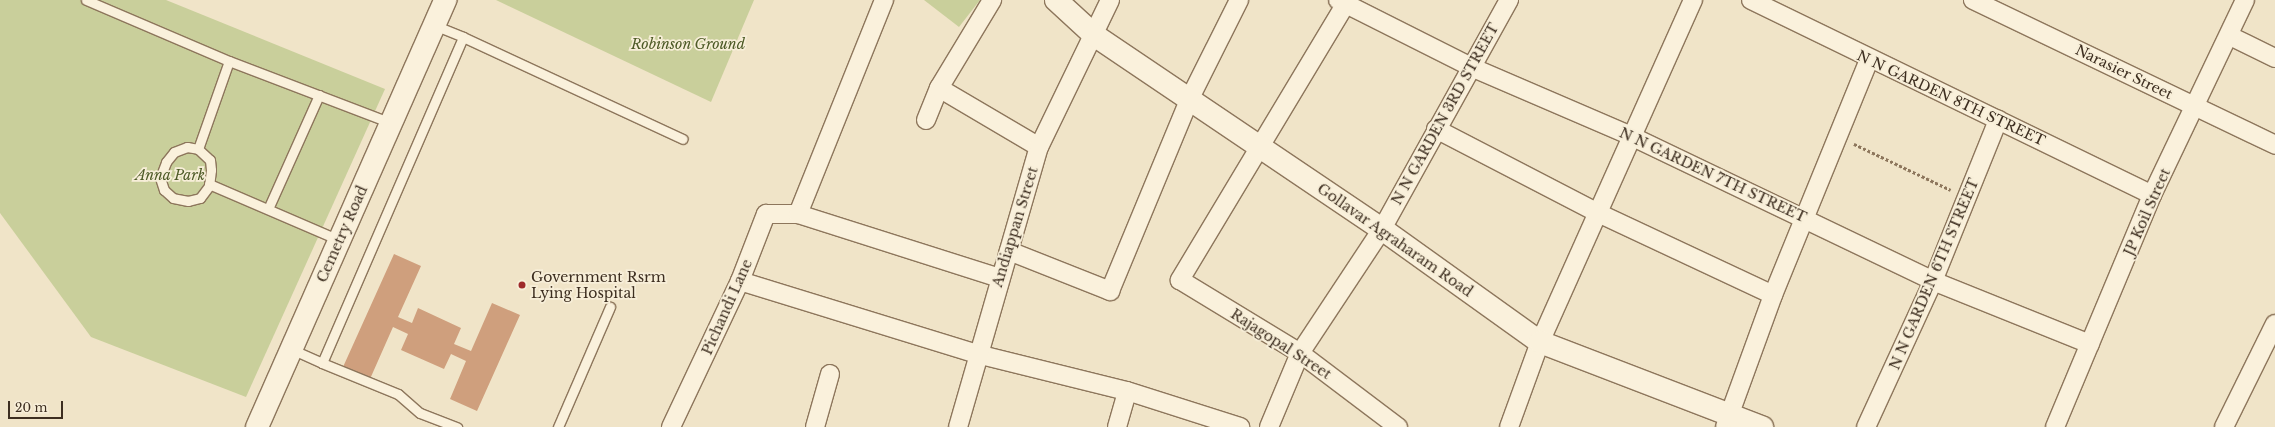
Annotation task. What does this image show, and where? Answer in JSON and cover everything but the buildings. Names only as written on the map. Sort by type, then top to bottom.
[{"type":"street","name":"Cemetry Road","points":[[260,426],[291,349],[445,0]]},
{"type":"street","points":[[884,0],[798,214],[1000,278]]},
{"type":"street","points":[[926,120],[939,88],[992,0]]},
{"type":"street","name":"Gollavar Agraharam Road","points":[[1056,0],[1094,35],[1259,148],[1382,229],[1540,342],[1727,420],[1762,427]]},
{"type":"street","name":"Andiappan Street","points":[[964,426],[977,354],[1039,147],[1110,0]]},
{"type":"street","points":[[1009,251],[1110,291],[1189,100],[1239,0]]},
{"type":"street","name":"N N GARDEN 3RD STREET","points":[[1269,427],[1300,353],[1382,229],[1470,67],[1509,0]]},
{"type":"street","points":[[1509,427],[1540,342],[1693,0]]},
{"type":"street","name":"N N GARDEN 8TH STREET","points":[[1750,0],[1869,60],[1998,120],[2152,195]]},
{"type":"street","name":"Narasier Street","points":[[1973,0],[2275,145]]},
{"type":"street","name":"JP Koil Street","points":[[2055,427],[2152,195],[2230,36],[2245,0]]},
{"type":"street","points":[[1259,148],[1344,2]]},
{"type":"street","name":"N N GARDEN 7TH STREET","points":[[1344,2],[1470,67],[1631,136],[1805,217],[1933,281],[2090,344]]},
{"type":"street","points":[[2230,36],[2275,58]]},
{"type":"street","points":[[1727,420],[1772,295],[1869,60]]},
{"type":"street","points":[[939,88],[1039,147]]},
{"type":"street","name":"N N GARDEN 6TH STREET","points":[[1866,427],[1933,281],[1998,120]]},
{"type":"street","points":[[1436,129],[1598,213],[1772,295]]},
{"type":"street","name":"Rajagopal Street","points":[[1259,148],[1180,280],[1300,353],[1398,427]]},
{"type":"street","name":"Pichandi Lane","points":[[671,427],[740,281],[766,214],[798,214]]},
{"type":"street","points":[[740,281],[977,354],[1127,391],[1240,427]]},
{"type":"street","points":[[2224,427],[2275,324]]},
{"type":"street","points":[[815,427],[830,374]]},
{"type":"street","points":[[1117,427],[1127,391]]},
{"type":"lane","points":[[86,0],[229,61],[391,123]]},
{"type":"lane","points":[[430,33],[463,38],[683,139]]},
{"type":"lane","points":[[322,363],[463,38]]},
{"type":"lane","points":[[198,149],[229,61]]},
{"type":"lane","points":[[268,209],[319,95]]},
{"type":"lane","points":[[187,147],[198,149],[210,160],[209,184],[200,198],[188,201],[173,198],[164,190],[160,178],[166,162],[174,152],[187,147]]},
{"type":"lane","points":[[209,184],[339,240]]},
{"type":"lane","points":[[558,427],[610,307]]},
{"type":"lane","points":[[291,349],[398,394],[420,413],[457,427]]},
{"type":"path","points":[[1838,137],[1967,197]]},
{"type":"green space","name":"Anna Park","points":[[0,0],[166,0],[385,89],[246,397],[91,337],[0,213]]},
{"type":"green space","name":"Robinson Ground","points":[[496,0],[754,0],[711,102]]},
{"type":"green space","points":[[924,0],[980,0],[959,27]]},
{"type":"place","name":"Government Rsrm Lying Hospital","points":[[522,285]]}]
